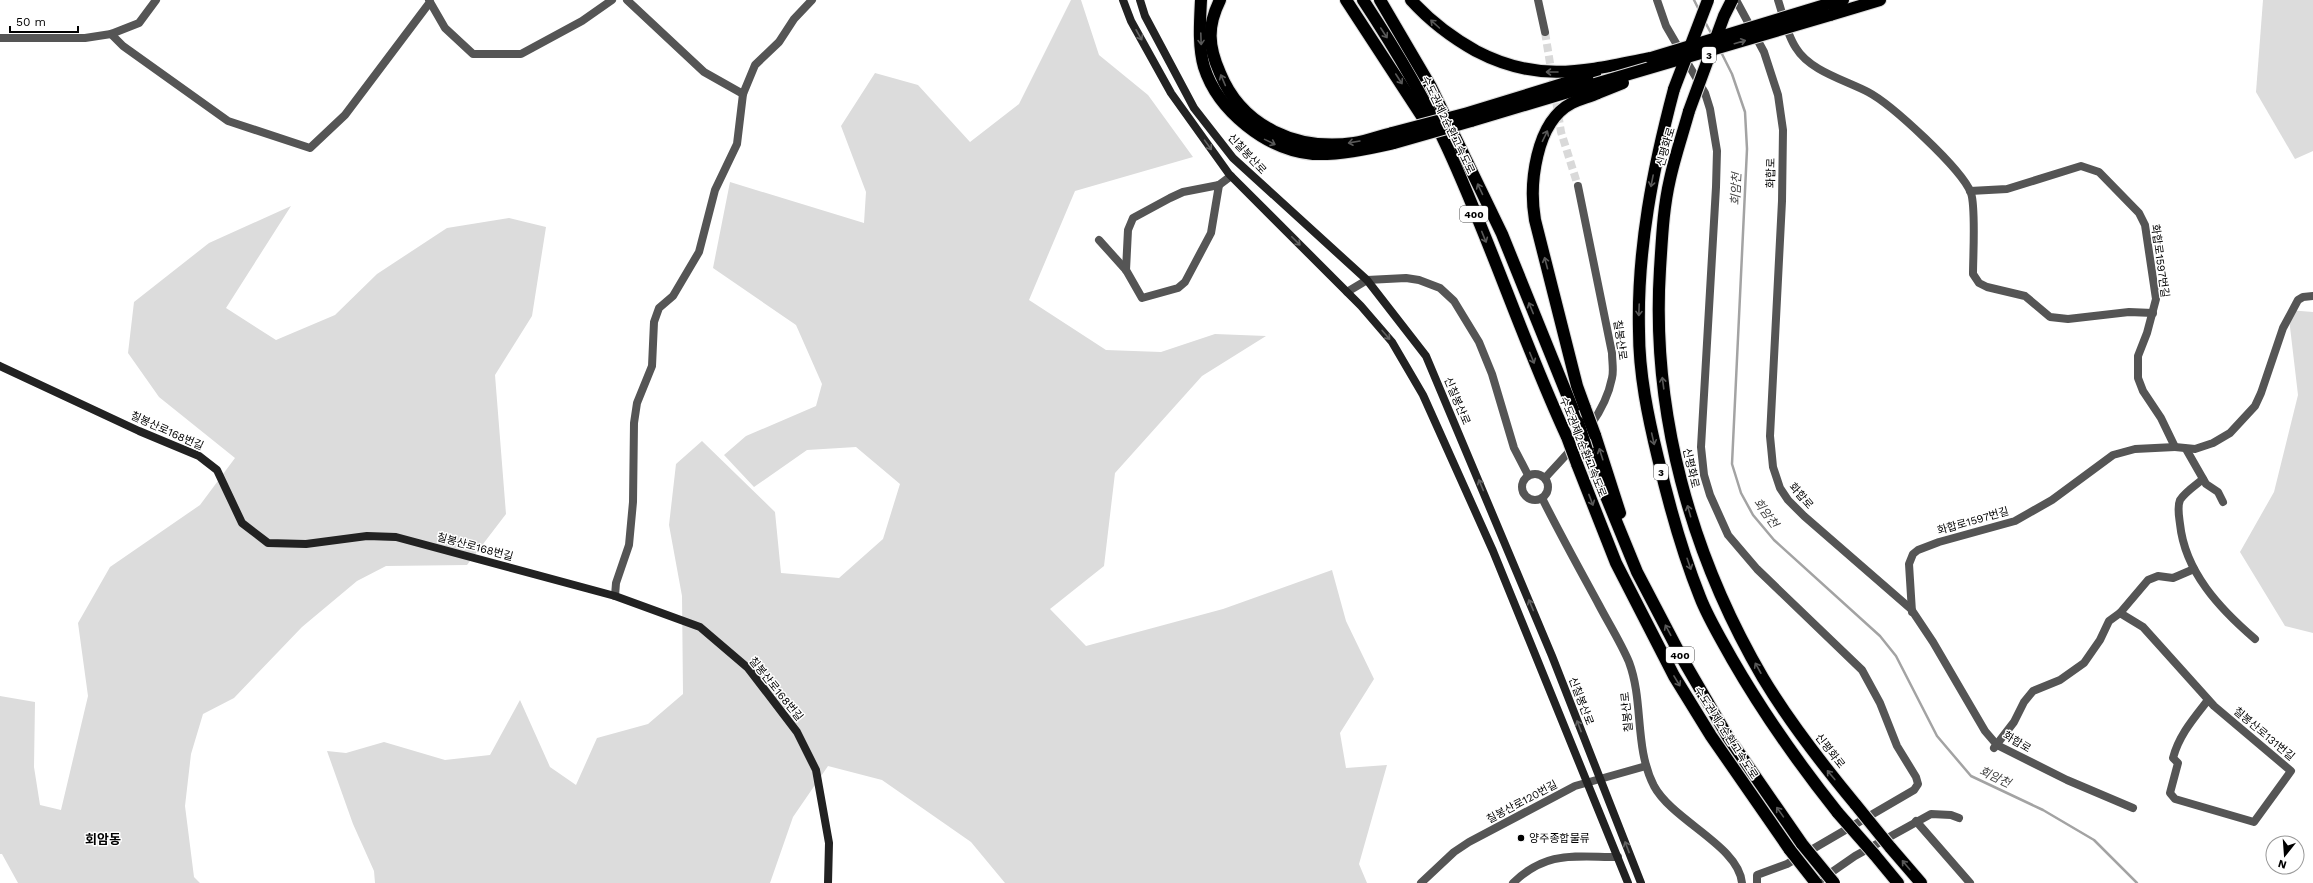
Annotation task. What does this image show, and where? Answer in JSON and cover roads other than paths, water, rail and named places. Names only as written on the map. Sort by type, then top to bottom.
[{"type":"highway","points":[[1201,0],[1201,44],[1204,67],[1225,103],[1253,131],[1269,142],[1312,154],[1346,154],[1393,138],[1594,80],[1690,57],[1828,10],[1843,0]]},
{"type":"highway","points":[[1220,0],[1210,27],[1212,49],[1227,90],[1250,117],[1282,137],[1305,142],[1333,144],[1393,138]]},
{"type":"highway","points":[[1346,0],[1402,84],[1460,179]]},
{"type":"highway","name":"수도권제2순환고속도로","points":[[1363,0],[1400,57],[1446,146],[1544,387],[1567,437],[1616,563],[1674,676],[1711,736],[1790,850],[1816,883]]},
{"type":"highway","name":"수도권제2순환고속도로","points":[[1380,0],[1431,87],[1502,234],[1637,572],[1682,658],[1728,737],[1802,844],[1834,883]]},
{"type":"highway","points":[[1411,0],[1439,28],[1459,42],[1498,62],[1516,68],[1594,80]]},
{"type":"highway","name":"신평화로","points":[[1708,0],[1674,89],[1660,139],[1650,192],[1642,259],[1639,331],[1641,366],[1651,428],[1664,484],[1700,598],[1739,671],[1771,723],[1801,767],[1898,883]]},
{"type":"highway","name":"신평화로","points":[[1732,0],[1724,16],[1689,111],[1670,179],[1662,234],[1658,295],[1661,365],[1678,473],[1693,526],[1741,638],[1789,719],[1820,761],[1921,883]]},
{"type":"highway","points":[[1637,572],[1595,434],[1577,386],[1535,220],[1532,199],[1535,163],[1540,147],[1552,122],[1594,80],[1651,58],[1828,10],[1880,0]]},
{"type":"street","points":[[0,38],[85,38],[111,34],[139,23],[156,0]]},
{"type":"street","points":[[111,34],[123,46],[228,121],[310,148],[345,115],[430,1],[445,28],[473,54],[491,55],[521,54],[582,21],[612,0]]},
{"type":"street","points":[[627,0],[704,72],[743,94]]},
{"type":"street","points":[[615,596],[616,583],[629,545],[634,502],[634,423],[637,403],[652,366],[654,322],[659,308],[673,296],[699,252],[715,190],[737,144],[743,94],[755,65],[779,42],[794,19],[812,0]]},
{"type":"street","points":[[1123,0],[1131,21],[1171,93],[1231,176],[1347,292],[1392,342],[1423,395],[1493,551],[1628,883]]},
{"type":"street","name":"신칠봉산로","points":[[1140,0],[1145,16],[1194,108],[1233,158],[1366,280],[1426,356],[1552,656],[1641,883]]},
{"type":"street","points":[[1538,0],[1545,32]]},
{"type":"street","points":[[1657,0],[1666,26],[1705,93],[1716,132],[1718,152],[1701,447],[1704,475],[1710,495],[1721,523],[1739,549],[1862,670],[1880,703],[1896,746],[1916,777],[1918,784],[1914,790],[1788,864],[1767,870],[1757,875],[1757,883]]},
{"type":"street","name":"화합로","points":[[1736,0],[1764,52],[1778,94],[1783,130],[1782,201],[1770,436],[1773,467],[1780,488],[1788,500],[1912,612],[1933,642],[1995,747],[2133,808]]},
{"type":"street","points":[[1778,0],[1796,48],[1804,58],[1816,66],[1869,93],[1905,120],[1942,155],[1970,191]]},
{"type":"street","name":"화합로1597번길","points":[[2153,313],[2129,312],[2068,319],[2050,317],[2025,296],[1979,284],[1973,274],[1972,200],[1970,191],[2007,189],[2074,166],[2085,166],[2099,172],[2142,218],[2156,292],[2153,313],[2138,356],[2138,378],[2142,391],[2161,418],[2168,435],[2176,447]]},
{"type":"street","points":[[1126,270],[1128,230],[1133,218],[1183,192],[1219,185],[1231,176]]},
{"type":"street","points":[[1099,240],[1126,270],[1142,298],[1182,285],[1211,233],[1219,185]]},
{"type":"street","name":"칠봉산로","points":[[1545,478],[1588,430],[1604,401],[1613,378],[1612,353],[1578,186]]},
{"type":"street","points":[[1347,292],[1366,280],[1406,278],[1419,280],[1440,288],[1454,301],[1479,342],[1492,374],[1514,448],[1528,475]]},
{"type":"street","name":"화합로1597번길","points":[[1912,612],[1909,564],[1913,554],[1918,550],[1939,542],[2015,521],[2052,500],[2113,455],[2135,449],[2176,447],[2186,450],[2202,448],[2224,437],[2255,406],[2261,393],[2283,328],[2298,300],[2303,297],[2313,296]]},
{"type":"street","name":"칠봉산로168번길","points":[[0,366],[139,431],[199,456],[217,470],[242,523],[268,543],[306,544],[368,536],[396,536],[615,596],[700,627],[748,668],[797,732],[816,770],[829,843],[828,883]]},
{"type":"street","points":[[2186,450],[2197,465],[2206,484],[2218,492],[2223,502]]},
{"type":"street","points":[[1537,474],[1545,478],[1548,491],[1542,498],[1534,500],[1523,494],[1521,486],[1528,475],[1537,474]]},
{"type":"street","points":[[2203,479],[2181,499],[2178,510],[2184,546],[2194,569],[2224,612],[2255,639]]},
{"type":"street","name":"칠봉산로","points":[[1542,498],[1629,662],[1637,697],[1642,751],[1646,766],[1661,797],[1730,857],[1741,875],[1742,883]]},
{"type":"street","points":[[1995,747],[2033,691],[2060,680],[2084,663],[2093,652],[2109,621],[2120,613],[2148,580],[2158,576],[2173,578],[2194,569]]},
{"type":"street","name":"칠봉산로131번길","points":[[2120,613],[2143,627],[2208,700],[2291,771],[2254,822],[2174,799],[2170,793],[2178,764],[2173,758],[2175,752],[2183,733],[2208,700]]},
{"type":"street","name":"칠봉산로120번길","points":[[1421,883],[1454,852],[1575,786],[1646,766]]},
{"type":"street","points":[[1816,883],[1855,856],[1931,814],[1952,815],[1959,818]]},
{"type":"street","points":[[1916,821],[1970,883]]},
{"type":"street","points":[[1513,883],[1534,865],[1545,860],[1559,858],[1618,857]]},
{"type":"waterway","name":"회암천","points":[[1694,0],[1699,10]]},
{"type":"waterway","name":"회암천","points":[[1704,20],[1712,35]]},
{"type":"waterway","name":"회암천","points":[[1720,50],[1732,74],[1745,112],[1747,149],[1732,464],[1741,493],[1753,515],[1774,540],[1880,636],[1896,656],[1937,736],[1971,776],[2043,810],[2094,840],[2137,883]]},
{"type":"tunnel","points":[[1545,32],[1561,132],[1578,186]]},
{"type":"place","name":"양주종합물류","points":[[1521,838]]},
{"type":"district","name":"회암동","points":[[103,839]]}]
